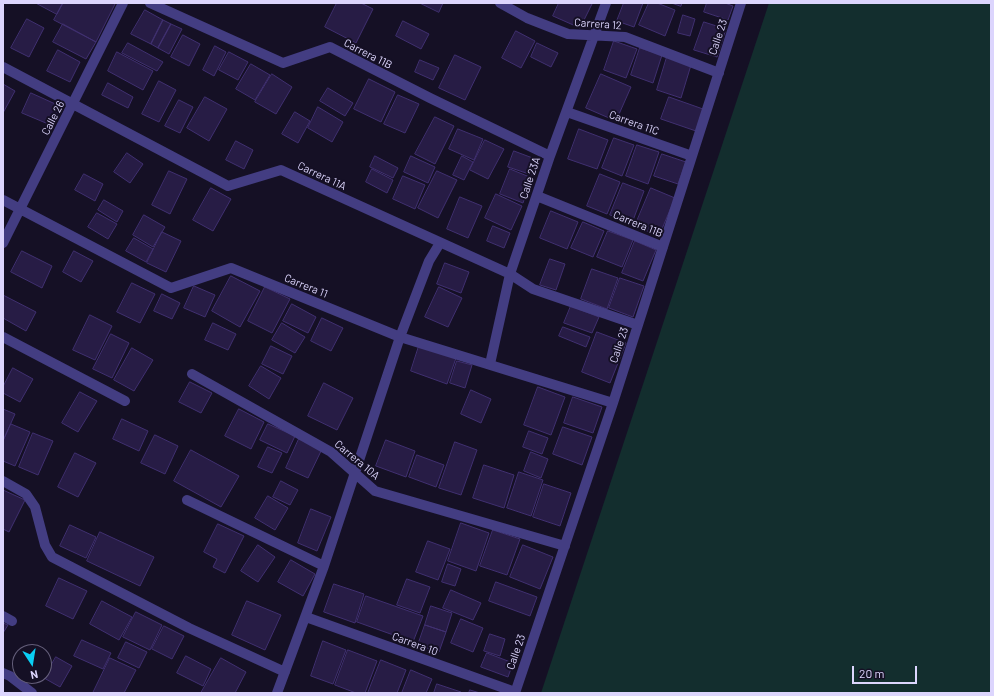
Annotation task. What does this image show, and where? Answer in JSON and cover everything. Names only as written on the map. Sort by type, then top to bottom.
[{"type":"street","name":"Calle 26","points":[[3,243],[123,3]]},
{"type":"street","name":"Carrera 11B","points":[[150,3],[283,63],[330,48],[550,156]]},
{"type":"street","name":"Carrera 12","points":[[500,3],[527,18],[568,34],[625,37],[719,73]]},
{"type":"street","name":"Calle 23A","points":[[490,364],[510,274],[550,156],[606,3]]},
{"type":"street","name":"Calle 23","points":[[515,693],[613,403],[741,3]]},
{"type":"street","name":"Carrera 11A","points":[[3,67],[74,103],[228,186],[281,170],[510,274],[533,289],[638,325]]},
{"type":"street","name":"Carrera 11C","points":[[567,112],[692,156]]},
{"type":"street","name":"Carrera 11B","points":[[537,196],[663,247]]},
{"type":"street","name":"Carrera 11","points":[[3,200],[171,288],[231,268],[400,336],[613,403]]},
{"type":"street","points":[[277,693],[324,566],[400,336],[429,261],[440,243]]},
{"type":"street","points":[[3,337],[125,401]]},
{"type":"street","name":"Carrera 10A","points":[[192,374],[331,452],[375,491],[565,546]]},
{"type":"street","points":[[3,481],[26,494],[35,507],[45,545],[52,557],[189,628],[285,672]]},
{"type":"street","points":[[188,500],[324,566]]},
{"type":"street","name":"Carrera 10","points":[[306,618],[515,693]]},
{"type":"street","points":[[3,673],[10,676],[32,693]]},
{"type":"green space","points":[[769,3],[991,3],[991,693],[541,693]]},
{"type":"building","points":[[36,3],[63,3],[57,14]]},
{"type":"building","points":[[63,3],[115,4],[96,42],[54,20]]},
{"type":"building","points":[[337,3],[361,3],[373,9],[356,43],[325,27]]},
{"type":"building","points":[[420,3],[443,3],[439,12]]},
{"type":"building","points":[[559,3],[592,4],[580,28],[553,16]]},
{"type":"building","points":[[624,3],[643,3],[634,27],[617,21]]},
{"type":"building","points":[[649,3],[657,3],[675,10],[665,36],[639,25]]},
{"type":"building","points":[[672,3],[682,3],[681,6]]},
{"type":"building","points":[[707,3],[725,3],[733,6],[728,20],[704,12]]},
{"type":"building","points":[[145,10],[163,20],[151,44],[131,34]]},
{"type":"building","points":[[683,15],[695,19],[690,36],[678,33]]},
{"type":"building","points":[[27,19],[44,28],[29,57],[11,48]]},
{"type":"building","points":[[163,20],[171,24],[158,48],[151,44]]},
{"type":"building","points":[[403,21],[429,34],[421,49],[396,36]]},
{"type":"building","points":[[704,22],[726,29],[717,57],[694,50]]},
{"type":"building","points":[[63,24],[96,42],[86,59],[53,42]]},
{"type":"building","points":[[171,24],[182,29],[169,54],[158,48]]},
{"type":"building","points":[[516,31],[535,41],[521,68],[502,58]]},
{"type":"building","points":[[183,35],[200,44],[189,66],[171,57]]},
{"type":"building","points":[[614,41],[637,49],[626,78],[604,70]]},
{"type":"building","points":[[128,43],[163,62],[157,71],[122,53]]},
{"type":"building","points":[[537,43],[558,53],[551,67],[531,57]]},
{"type":"building","points":[[215,46],[226,52],[214,76],[203,70]]},
{"type":"building","points":[[640,48],[662,55],[653,83],[631,75]]},
{"type":"building","points":[[58,50],[80,62],[70,82],[47,71]]},
{"type":"building","points":[[117,52],[153,71],[143,90],[108,71]]},
{"type":"building","points":[[229,52],[248,62],[238,80],[219,70]]},
{"type":"building","points":[[455,55],[481,67],[465,100],[439,88]]},
{"type":"building","points":[[667,57],[691,65],[681,98],[657,90]]},
{"type":"building","points":[[420,60],[439,68],[433,80],[415,72]]},
{"type":"building","points":[[251,64],[270,75],[255,100],[236,89]]},
{"type":"building","points":[[272,74],[292,87],[276,114],[255,102]]},
{"type":"building","points":[[601,74],[631,87],[616,121],[586,108]]},
{"type":"building","points":[[369,79],[395,92],[381,122],[354,109]]},
{"type":"building","points":[[159,81],[176,90],[159,122],[142,114]]},
{"type":"building","points":[[108,83],[133,97],[128,108],[102,95]]},
{"type":"building","points":[[3,84],[15,91],[3,113]]},
{"type":"building","points":[[328,88],[353,103],[345,116],[320,101]]},
{"type":"building","points":[[31,93],[62,107],[53,126],[22,113]]},
{"type":"building","points":[[398,95],[419,104],[405,133],[384,124]]},
{"type":"building","points":[[205,97],[227,109],[209,141],[187,128]]},
{"type":"building","points":[[669,97],[703,109],[696,131],[661,119]]},
{"type":"building","points":[[179,100],[193,107],[180,133],[165,126]]},
{"type":"building","points":[[318,107],[343,122],[332,142],[308,128]]},
{"type":"building","points":[[295,112],[310,121],[298,143],[282,134]]},
{"type":"building","points":[[435,117],[454,126],[435,164],[415,154]]},
{"type":"building","points":[[458,129],[483,139],[474,160],[449,149]]},
{"type":"building","points":[[579,129],[608,140],[597,169],[568,159]]},
{"type":"building","points":[[614,138],[634,145],[622,176],[602,168]]},
{"type":"building","points":[[485,140],[504,149],[488,179],[470,170]]},
{"type":"building","points":[[236,141],[253,150],[244,169],[226,160]]},
{"type":"building","points":[[637,145],[659,152],[648,184],[626,176]]},
{"type":"building","points":[[514,151],[538,160],[532,175],[508,167]]},
{"type":"building","points":[[127,153],[143,164],[130,183],[114,172]]},
{"type":"building","points":[[662,154],[686,162],[678,184],[654,176]]},
{"type":"building","points":[[375,156],[398,168],[393,178],[370,167]]},
{"type":"building","points":[[411,156],[435,167],[428,183],[404,172]]},
{"type":"building","points":[[462,156],[473,162],[464,180],[453,175]]},
{"type":"building","points":[[372,169],[393,180],[387,193],[366,182]]},
{"type":"building","points":[[510,169],[532,178],[523,203],[500,194]]},
{"type":"building","points":[[169,171],[187,179],[170,214],[152,205]]},
{"type":"building","points":[[437,171],[457,180],[438,218],[418,208]]},
{"type":"building","points":[[84,174],[103,184],[95,201],[75,190]]},
{"type":"building","points":[[600,174],[620,182],[607,214],[587,206]]},
{"type":"building","points":[[403,176],[425,185],[415,209],[393,199]]},
{"type":"building","points":[[623,183],[644,191],[632,223],[610,215]]},
{"type":"building","points":[[211,188],[231,199],[213,231],[193,220]]},
{"type":"building","points":[[651,188],[675,198],[659,236],[635,226]]},
{"type":"building","points":[[496,194],[522,206],[511,230],[485,218]]},
{"type":"building","points":[[460,197],[482,206],[468,238],[447,229]]},
{"type":"building","points":[[104,200],[123,211],[117,222],[98,210]]},
{"type":"building","points":[[551,211],[578,222],[567,249],[540,238]]},
{"type":"building","points":[[97,213],[117,224],[108,239],[88,227]]},
{"type":"building","points":[[144,215],[165,227],[153,247],[133,235]]},
{"type":"building","points":[[583,222],[604,231],[593,257],[571,248]]},
{"type":"building","points":[[493,226],[510,233],[504,248],[487,241]]},
{"type":"building","points":[[608,231],[633,240],[622,267],[597,257]]},
{"type":"building","points":[[162,232],[181,241],[166,272],[147,263]]},
{"type":"building","points":[[134,238],[153,249],[146,262],[126,251]]},
{"type":"building","points":[[635,241],[656,250],[643,281],[622,273]]},
{"type":"building","points":[[22,251],[52,266],[42,288],[11,272]]},
{"type":"building","points":[[74,251],[93,261],[81,282],[63,272]]},
{"type":"building","points":[[550,259],[565,264],[556,290],[540,285]]},
{"type":"building","points":[[445,263],[469,272],[461,293],[437,284]]},
{"type":"building","points":[[592,269],[618,278],[607,309],[581,299]]},
{"type":"building","points":[[231,276],[260,291],[240,327],[212,311]]},
{"type":"building","points":[[620,278],[644,286],[633,317],[609,308]]},
{"type":"building","points":[[132,283],[155,294],[140,323],[117,312]]},
{"type":"building","points":[[194,286],[215,295],[205,317],[184,308]]},
{"type":"building","points":[[265,287],[290,299],[272,333],[248,321]]},
{"type":"building","points":[[439,287],[462,298],[448,327],[425,317]]},
{"type":"building","points":[[162,294],[180,303],[172,319],[154,311]]},
{"type":"building","points":[[3,295],[36,312],[26,331],[3,318]]},
{"type":"building","points":[[292,304],[316,317],[308,333],[283,321]]},
{"type":"building","points":[[571,306],[599,317],[592,333],[564,323]]},
{"type":"building","points":[[90,315],[112,326],[95,360],[73,350]]},
{"type":"building","points":[[322,318],[343,328],[331,351],[311,341]]},
{"type":"building","points":[[213,323],[236,334],[228,350],[205,340]]},
{"type":"building","points":[[282,323],[305,337],[295,353],[272,340]]},
{"type":"building","points":[[563,327],[590,337],[586,347],[559,336]]},
{"type":"building","points":[[597,332],[626,343],[610,383],[582,372]]},
{"type":"building","points":[[111,334],[129,343],[112,378],[93,369]]},
{"type":"building","points":[[271,346],[292,356],[283,374],[262,364]]},
{"type":"building","points":[[419,346],[456,358],[447,384],[411,371]]},
{"type":"building","points":[[132,348],[153,360],[134,391],[114,380]]},
{"type":"building","points":[[457,361],[472,365],[465,388],[450,383]]},
{"type":"building","points":[[261,366],[281,378],[269,399],[249,386]]},
{"type":"building","points":[[13,368],[33,379],[20,402],[3,393],[3,387]]},
{"type":"building","points":[[190,382],[212,393],[201,413],[179,402]]},
{"type":"building","points":[[324,383],[353,398],[337,430],[308,416]]},
{"type":"building","points":[[538,387],[565,397],[551,435],[524,425]]},
{"type":"building","points":[[471,390],[491,399],[481,423],[461,414]]},
{"type":"building","points":[[80,392],[97,401],[78,432],[62,423]]},
{"type":"building","points":[[573,397],[602,407],[593,433],[564,423]]},
{"type":"building","points":[[3,409],[15,414],[3,441]]},
{"type":"building","points":[[239,409],[264,422],[251,449],[225,436]]},
{"type":"building","points":[[122,419],[148,431],[139,451],[113,439]]},
{"type":"building","points":[[11,424],[30,432],[15,466],[3,461],[3,441]]},
{"type":"building","points":[[268,424],[295,436],[287,453],[260,440]]},
{"type":"building","points":[[563,427],[592,437],[582,465],[553,454]]},
{"type":"building","points":[[529,431],[548,438],[542,454],[523,447]]},
{"type":"building","points":[[33,433],[53,441],[38,475],[19,467]]},
{"type":"building","points":[[155,435],[178,446],[165,474],[141,463]]},
{"type":"building","points":[[299,439],[322,449],[308,478],[286,468]]},
{"type":"building","points":[[386,440],[415,451],[406,477],[376,466]]},
{"type":"building","points":[[455,442],[477,450],[461,495],[439,488]]},
{"type":"building","points":[[268,447],[282,453],[272,473],[258,467]]},
{"type":"building","points":[[191,450],[239,476],[221,507],[174,481]]},
{"type":"building","points":[[531,452],[548,459],[541,478],[524,471]]},
{"type":"building","points":[[75,453],[96,463],[78,497],[58,487]]},
{"type":"building","points":[[417,455],[444,465],[436,487],[409,477]]},
{"type":"building","points":[[484,465],[514,475],[504,508],[473,498]]},
{"type":"building","points":[[519,472],[543,480],[531,516],[507,508]]},
{"type":"building","points":[[281,481],[298,490],[290,505],[273,497]]},
{"type":"building","points":[[544,484],[571,493],[560,526],[533,517]]},
{"type":"building","points":[[3,490],[25,500],[9,532],[3,529]]},
{"type":"building","points":[[268,496],[288,508],[275,530],[255,518]]},
{"type":"building","points":[[311,509],[331,517],[317,551],[298,543]]},
{"type":"building","points":[[461,523],[489,533],[476,571],[448,561]]},
{"type":"building","points":[[218,524],[244,536],[225,573],[213,567],[217,559],[204,552]]},
{"type":"building","points":[[70,525],[96,537],[86,558],[60,546]]},
{"type":"building","points":[[493,530],[520,539],[507,575],[480,566]]},
{"type":"building","points":[[100,532],[154,557],[140,586],[87,561]]},
{"type":"building","points":[[428,541],[450,549],[438,580],[416,572]]},
{"type":"building","points":[[258,545],[275,557],[258,582],[241,571]]},
{"type":"building","points":[[523,545],[553,557],[540,589],[510,577]]},
{"type":"building","points":[[291,560],[315,574],[303,596],[278,582]]},
{"type":"building","points":[[448,564],[461,569],[455,586],[442,582]]},
{"type":"building","points":[[59,578],[87,591],[73,619],[46,606]]},
{"type":"building","points":[[407,579],[430,587],[420,613],[397,605]]},
{"type":"building","points":[[496,582],[537,597],[530,616],[489,601]]},
{"type":"building","points":[[334,584],[364,594],[355,623],[324,612]]},
{"type":"building","points":[[451,590],[481,603],[473,620],[443,608]]},
{"type":"building","points":[[366,596],[423,616],[413,642],[357,622]]},
{"type":"building","points":[[102,601],[132,617],[119,640],[90,624]]},
{"type":"building","points":[[247,601],[281,615],[265,650],[232,635]]},
{"type":"building","points":[[431,606],[452,613],[446,632],[425,625]]},
{"type":"building","points":[[136,612],[162,625],[150,650],[123,637]]},
{"type":"building","points":[[461,619],[483,628],[473,652],[451,643]]},
{"type":"building","points":[[3,623],[8,625],[3,633]]},
{"type":"building","points":[[425,625],[446,632],[439,652],[418,645]]},
{"type":"building","points":[[164,626],[184,636],[172,659],[152,649]]},
{"type":"building","points":[[490,634],[505,639],[500,656],[484,651]]},
{"type":"building","points":[[82,640],[111,653],[103,669],[74,656]]},
{"type":"building","points":[[323,641],[346,650],[333,684],[311,676]]},
{"type":"building","points":[[126,642],[147,652],[139,668],[118,658]]},
{"type":"building","points":[[348,650],[377,661],[365,693],[356,693],[335,685]]},
{"type":"building","points":[[487,653],[513,663],[508,677],[481,667]]},
{"type":"building","points":[[186,656],[211,669],[203,686],[177,673]]},
{"type":"building","points":[[56,657],[72,666],[60,687],[52,682],[52,664]]},
{"type":"building","points":[[110,658],[136,670],[124,693],[93,693]]},
{"type":"building","points":[[221,658],[246,672],[235,693],[201,693]]},
{"type":"building","points":[[381,660],[406,670],[397,693],[368,693]]},
{"type":"building","points":[[411,670],[432,679],[426,693],[402,693]]},
{"type":"building","points":[[437,684],[461,692],[434,693]]},
{"type":"building","points":[[470,690],[480,693],[469,693]]}]
